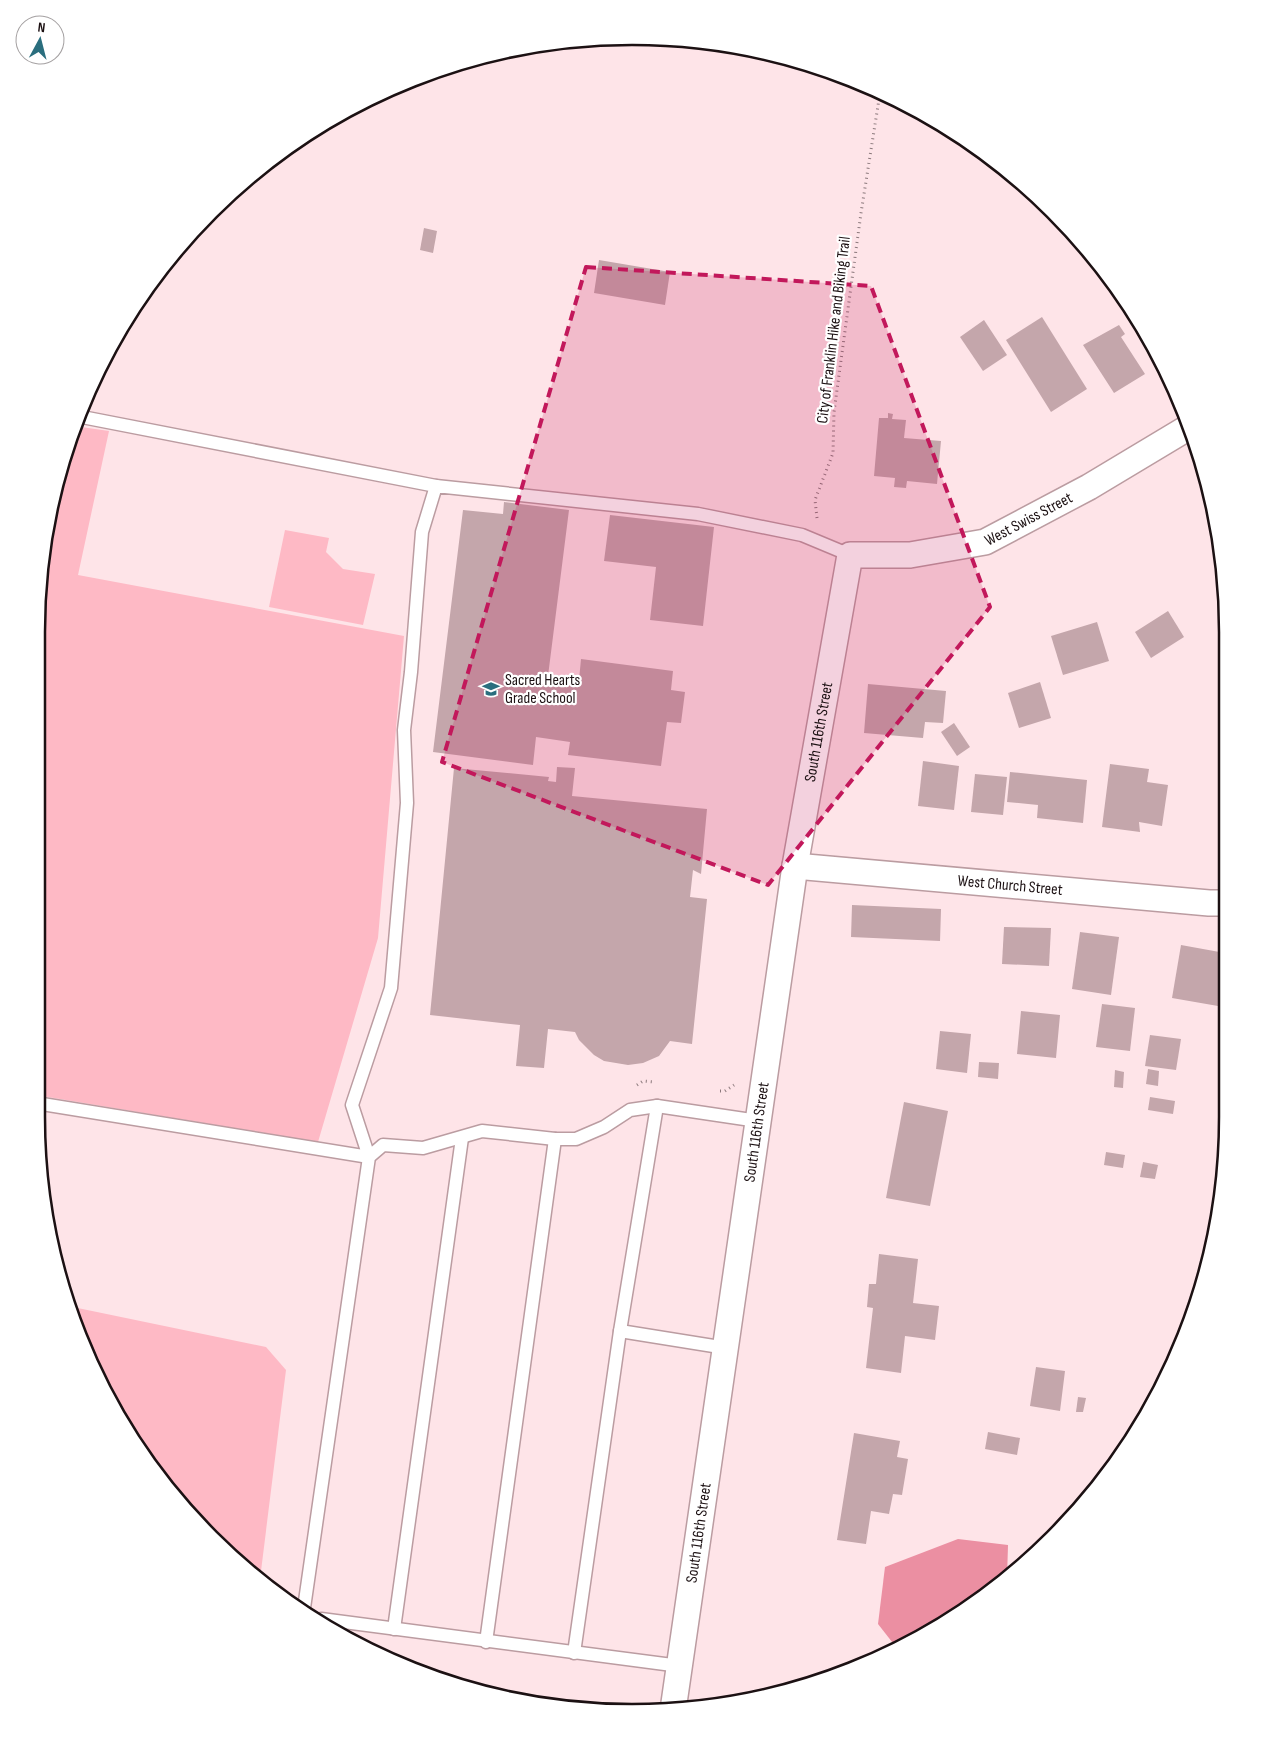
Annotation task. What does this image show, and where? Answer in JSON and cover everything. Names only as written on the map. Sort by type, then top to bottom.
[{"type":"street","name":"West Swiss Street","points":[[850,556],[910,555],[985,542],[1089,486],[1183,430]]},
{"type":"street","name":"South 116th Street","points":[[674,1703],[795,866],[850,556]]},
{"type":"street","name":"West Church Street","points":[[795,866],[1219,903]]},
{"type":"lane","points":[[86,418],[436,486],[698,514],[802,535],[850,556]]},
{"type":"lane","points":[[305,1604],[369,1157],[352,1105],[391,988],[407,803],[404,730],[411,672],[422,532],[436,486]]},
{"type":"lane","points":[[45,1104],[369,1157]]},
{"type":"lane","points":[[369,1157],[383,1144],[423,1148],[462,1138],[482,1130],[555,1140],[576,1138],[604,1127],[630,1110],[657,1106],[758,1121]]},
{"type":"lane","points":[[574,1653],[620,1330],[657,1106]]},
{"type":"lane","points":[[394,1629],[462,1138]]},
{"type":"lane","points":[[486,1642],[555,1140]]},
{"type":"lane","points":[[620,1330],[726,1348]]},
{"type":"lane","points":[[330,1620],[680,1666]]},
{"type":"path","name":"City of Franklin Hike and Biking Trail","points":[[850,556],[817,519],[815,500],[833,452],[834,412],[861,213],[879,100]]},
{"type":"path","points":[[635,1086],[643,1081],[661,1083]]},
{"type":"path","points":[[716,1090],[725,1091],[739,1082]]},
{"type":"highlighted area","points":[[586,267],[871,286],[990,607],[768,885],[442,762]]},
{"type":"shaded area","points":[[82,427],[109,431],[78,575],[404,636],[378,938],[318,1142],[45,1096],[46,594],[56,517],[65,480]]},
{"type":"shaded area","points":[[285,530],[329,538],[326,552],[343,569],[375,574],[363,625],[269,607]]},
{"type":"shaded area","points":[[77,1308],[266,1347],[286,1370],[261,1571],[217,1532],[191,1504],[144,1443],[106,1377]]},
{"type":"shaded area","points":[[958,1539],[1008,1545],[1007,1568],[958,1605],[893,1643],[878,1624],[885,1567]]},
{"type":"building","points":[[424,228],[437,231],[433,253],[420,250]]},
{"type":"building","points":[[599,260],[670,272],[665,305],[594,293]]},
{"type":"building","points":[[1042,317],[1087,389],[1051,412],[1006,340]]},
{"type":"building","points":[[984,320],[1007,355],[983,371],[960,337]]},
{"type":"building","points":[[1119,325],[1125,334],[1121,337],[1145,374],[1114,393],[1083,345]]},
{"type":"building","points":[[888,413],[893,414],[892,419],[906,420],[904,438],[941,441],[937,484],[907,481],[906,488],[894,487],[895,478],[874,476],[879,418],[888,418]]},
{"type":"building","points":[[504,502],[569,510],[548,676],[579,680],[581,659],[673,671],[671,690],[685,692],[681,723],[667,722],[661,766],[568,755],[570,742],[536,737],[533,765],[433,752],[463,510],[503,514]]},
{"type":"building","points":[[610,515],[714,527],[703,626],[650,620],[656,567],[604,561]]},
{"type":"building","points":[[1168,611],[1184,637],[1151,658],[1135,632]]},
{"type":"building","points":[[1097,622],[1109,661],[1063,675],[1051,636]]},
{"type":"building","points":[[1040,682],[1051,718],[1019,728],[1008,693]]},
{"type":"building","points":[[868,684],[946,691],[943,723],[925,722],[923,738],[864,733]]},
{"type":"building","points":[[954,723],[970,747],[957,756],[941,732]]},
{"type":"building","points":[[923,761],[959,766],[954,810],[918,806]]},
{"type":"building","points":[[1110,764],[1149,769],[1147,782],[1168,785],[1162,826],[1139,822],[1140,832],[1102,827]]},
{"type":"building","points":[[557,767],[575,768],[572,796],[707,809],[701,874],[693,870],[690,897],[707,899],[692,1044],[670,1041],[659,1056],[643,1063],[628,1065],[604,1061],[594,1055],[579,1040],[575,1032],[548,1029],[544,1068],[516,1066],[520,1025],[430,1015],[454,768],[549,777],[548,781],[556,782]]},
{"type":"building","points":[[1010,772],[1087,780],[1083,823],[1037,818],[1038,805],[1007,802]]},
{"type":"building","points":[[975,774],[1007,777],[1003,815],[971,812]]},
{"type":"building","points":[[852,905],[941,909],[940,941],[851,937]]},
{"type":"building","points":[[1004,927],[1051,928],[1049,966],[1002,964]]},
{"type":"building","points":[[1080,932],[1119,937],[1111,995],[1072,989]]},
{"type":"building","points":[[1181,945],[1219,952],[1218,1006],[1172,998]]},
{"type":"building","points":[[1102,1004],[1135,1008],[1130,1051],[1096,1047]]},
{"type":"building","points":[[1021,1011],[1060,1015],[1056,1058],[1017,1054]]},
{"type":"building","points":[[940,1031],[971,1034],[967,1073],[936,1069]]},
{"type":"building","points":[[1150,1035],[1181,1039],[1176,1070],[1145,1066]]},
{"type":"building","points":[[979,1062],[999,1063],[998,1079],[978,1077]]},
{"type":"building","points":[[1148,1069],[1159,1071],[1158,1086],[1146,1084]]},
{"type":"building","points":[[1115,1070],[1124,1072],[1123,1088],[1114,1087]]},
{"type":"building","points":[[1150,1097],[1175,1101],[1173,1114],[1148,1110]]},
{"type":"building","points":[[904,1102],[948,1111],[930,1206],[886,1198]]},
{"type":"building","points":[[1106,1152],[1125,1155],[1123,1168],[1104,1165]]},
{"type":"building","points":[[1143,1162],[1158,1165],[1155,1179],[1140,1177]]},
{"type":"building","points":[[879,1254],[918,1259],[913,1303],[939,1306],[935,1340],[905,1336],[901,1373],[866,1368],[873,1308],[867,1307],[869,1284],[876,1284]]},
{"type":"building","points":[[1036,1367],[1065,1371],[1060,1411],[1030,1406]]},
{"type":"building","points":[[1078,1397],[1086,1398],[1083,1412],[1076,1412]]},
{"type":"building","points":[[988,1432],[1020,1438],[1017,1455],[985,1449]]},
{"type":"building","points":[[854,1433],[900,1441],[897,1457],[908,1459],[902,1495],[893,1494],[889,1514],[871,1511],[866,1544],[837,1540]]},
{"type":"place","name":"Sacred Hearts Grade School","points":[[491,689]]}]
